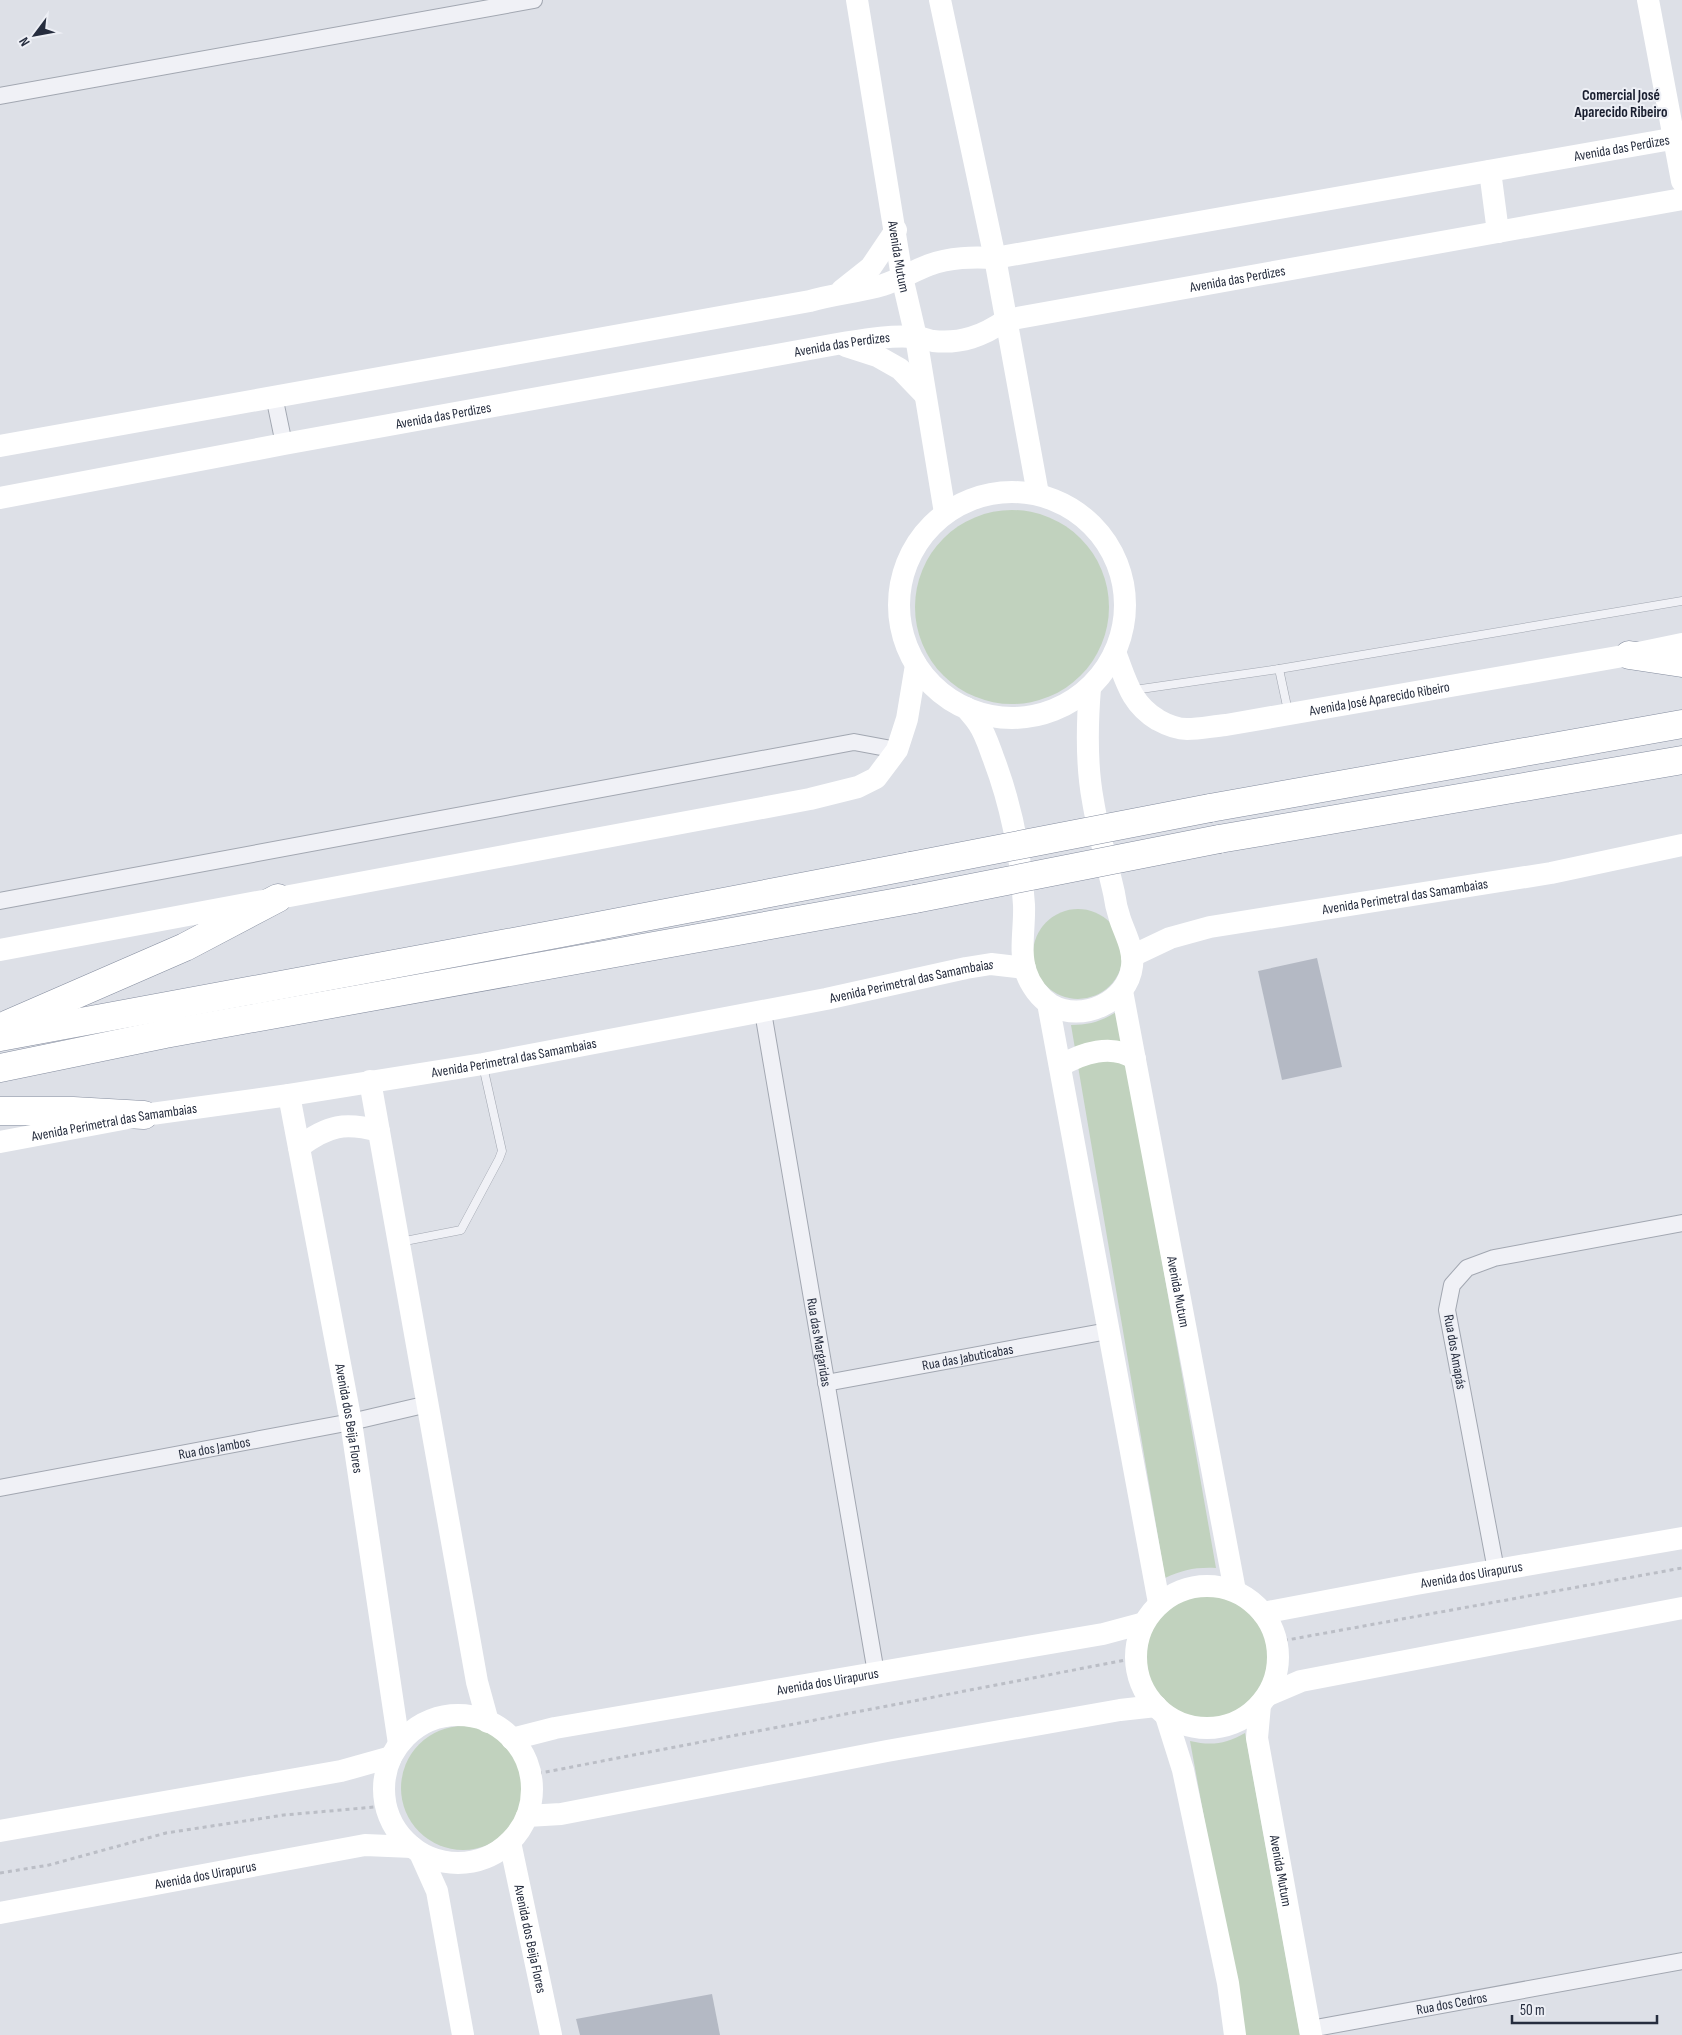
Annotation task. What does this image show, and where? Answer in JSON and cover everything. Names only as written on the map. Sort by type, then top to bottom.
[{"type":"highway","points":[[1629,655],[1682,662]]},
{"type":"highway","points":[[0,1037],[556,934],[1210,808],[1682,724]]},
{"type":"highway","points":[[0,1068],[165,1034],[916,899],[1218,839],[1682,760]]},
{"type":"highway","points":[[0,1027],[185,947],[278,898]]},
{"type":"highway","points":[[0,1111],[73,1111],[144,1114]]},
{"type":"street","points":[[0,96],[534,0]]},
{"type":"street","name":"Avenida Mutum","points":[[857,0],[896,230],[902,277],[916,337],[946,513]]},
{"type":"street","points":[[940,0],[995,258],[1038,494]]},
{"type":"street","points":[[1648,0],[1678,138],[1682,181]]},
{"type":"street","name":"Avenida das Perdizes","points":[[0,446],[810,301],[837,293],[882,285],[932,264],[947,260],[995,258],[1678,138]]},
{"type":"street","points":[[1490,171],[1498,232]]},
{"type":"street","name":"Avenida das Perdizes","points":[[0,498],[284,444],[837,344],[881,338],[916,337],[947,342],[962,340],[985,333],[1006,320],[1682,199]]},
{"type":"street","points":[[837,293],[854,282],[871,267],[896,230]]},
{"type":"street","points":[[837,344],[877,356],[900,369],[926,395]]},
{"type":"street","points":[[274,396],[284,444]]},
{"type":"street","points":[[1014,491],[1038,494],[1058,501],[1083,517],[1108,544],[1118,564],[1123,586],[1125,608],[1122,630],[1115,652],[1104,671],[1090,688],[1066,705],[1031,717],[987,716],[966,708],[946,697],[916,665],[906,645],[900,624],[898,601],[901,579],[908,558],[919,538],[934,522],[946,513],[971,498],[992,492],[1014,491]]},
{"type":"street","name":"Avenida José Aparecido Ribeiro","points":[[1115,652],[1129,690],[1136,703],[1151,716],[1168,726],[1186,729],[1226,725],[1629,655],[1682,644]]},
{"type":"street","points":[[0,950],[810,799],[867,784],[876,778],[897,750],[906,719],[916,665]]},
{"type":"street","points":[[966,708],[978,723],[1002,779],[1018,849],[1022,884],[1023,959],[1025,968],[1032,984],[1048,1004],[1060,1010],[1091,1010],[1103,1005],[1122,992],[1132,967],[1132,956],[1129,941],[1119,917],[1092,800],[1087,736],[1090,688]]},
{"type":"street","points":[[0,901],[854,742],[897,750]]},
{"type":"street","name":"Avenida Perimetral das Samambaias","points":[[1132,956],[1170,938],[1210,927],[1551,873],[1682,845]]},
{"type":"street","name":"Avenida Perimetral das Samambaias","points":[[0,1142],[144,1114],[289,1095],[483,1064],[763,1012],[966,968],[991,964],[1025,968]]},
{"type":"street","name":"Avenida Mutum","points":[[1122,992],[1235,1591]]},
{"type":"street","points":[[1048,1004],[1160,1603]]},
{"type":"street","name":"Rua das Margaridas","points":[[763,1012],[876,1673]]},
{"type":"street","points":[[1060,1066],[1085,1053],[1095,1052],[1119,1051],[1135,1059]]},
{"type":"street","points":[[370,1081],[477,1682],[488,1722]]},
{"type":"street","name":"Avenida dos Beija Flores","points":[[289,1095],[352,1422],[395,1751]]},
{"type":"street","points":[[299,1146],[316,1133],[337,1126],[358,1125],[379,1131]]},
{"type":"street","name":"Rua dos Amapás","points":[[1496,1570],[1447,1310],[1452,1285],[1467,1268],[1494,1258],[1682,1222]]},
{"type":"street","name":"Rua das Jabuticabas","points":[[826,1383],[1108,1331]]},
{"type":"street","name":"Rua dos Jambos","points":[[0,1488],[352,1422],[428,1404]]},
{"type":"street","name":"Avenida dos Uirapurus","points":[[1263,1613],[1682,1538]]},
{"type":"street","points":[[1264,1700],[1276,1675],[1278,1654],[1274,1632],[1263,1613],[1250,1600],[1235,1591],[1216,1586],[1195,1586],[1176,1592],[1160,1603],[1144,1623],[1138,1640],[1136,1658],[1138,1675],[1145,1692],[1161,1711],[1185,1725],[1205,1729],[1226,1727],[1245,1718],[1264,1700],[1301,1680],[1682,1608]]},
{"type":"street","name":"Avenida dos Uirapurus","points":[[512,1739],[554,1728],[1103,1634],[1144,1623]]},
{"type":"street","name":"Avenida Mutum","points":[[1264,1700],[1257,1738],[1311,2032]]},
{"type":"street","points":[[527,1816],[562,1814],[1110,1712],[1161,1711]]},
{"type":"street","points":[[1161,1711],[1185,1780],[1228,1983],[1235,2035]]},
{"type":"street","points":[[416,1850],[442,1862],[467,1863],[490,1856],[510,1842],[517,1834],[527,1816],[532,1796],[530,1775],[523,1756],[512,1739],[501,1729],[488,1722],[469,1716],[449,1716],[430,1720],[413,1730],[395,1751],[384,1781],[386,1806],[395,1829],[416,1850],[437,1891],[463,2035]]},
{"type":"street","points":[[0,1831],[341,1771],[395,1751]]},
{"type":"street","name":"Avenida dos Beija Flores","points":[[510,1842],[551,2035]]},
{"type":"street","name":"Avenida dos Uirapurus","points":[[0,1914],[366,1845],[416,1850]]},
{"type":"street","name":"Rua dos Cedros","points":[[1311,2032],[1682,1961]]},
{"type":"lane","points":[[1129,690],[1279,669],[1682,601]]},
{"type":"lane","points":[[1279,669],[1288,714]]},
{"type":"lane","points":[[399,1242],[461,1230],[501,1155],[483,1064]]},
{"type":"path","points":[[1276,1642],[1682,1568]]},
{"type":"path","points":[[530,1775],[1136,1658]]},
{"type":"path","points":[[0,1873],[49,1865],[166,1834],[284,1815],[386,1806]]},
{"type":"green space","points":[[1002,510],[1022,510],[1058,521],[1081,538],[1093,553],[1102,570],[1109,597],[1109,617],[1102,644],[1093,661],[1081,676],[1066,688],[1049,697],[1022,704],[1002,704],[966,693],[950,682],[937,669],[926,653],[919,635],[915,617],[915,597],[926,561],[937,545],[950,532],[966,521],[984,514]]},
{"type":"green space","points":[[1078,909],[1095,913],[1110,922],[1119,937],[1123,954],[1119,971],[1110,986],[1095,995],[1078,999],[1061,995],[1046,986],[1037,971],[1033,954],[1037,937],[1046,922],[1061,913]]},
{"type":"green space","points":[[1118,1011],[1216,1568],[1189,1570],[1165,1578],[1071,1025],[1096,1022]]},
{"type":"green space","points":[[1207,1596],[1219,1597],[1230,1601],[1241,1606],[1250,1614],[1258,1623],[1263,1634],[1267,1645],[1267,1669],[1263,1680],[1258,1691],[1250,1700],[1241,1708],[1230,1713],[1219,1717],[1207,1718],[1195,1717],[1184,1713],[1173,1708],[1164,1700],[1156,1691],[1151,1680],[1147,1669],[1146,1657],[1147,1645],[1151,1634],[1156,1623],[1164,1614],[1173,1606],[1184,1601],[1195,1597]]},
{"type":"green space","points":[[463,1726],[487,1731],[507,1744],[520,1764],[525,1788],[520,1812],[507,1832],[487,1845],[463,1850],[439,1845],[419,1832],[406,1812],[401,1788],[406,1764],[419,1744],[439,1731]]},
{"type":"green space","points":[[1245,1733],[1300,2035],[1244,2035],[1190,1741],[1218,1743],[1231,1740]]},
{"type":"building","points":[[1317,958],[1342,1067],[1282,1080],[1258,971]]},
{"type":"building","points":[[712,1994],[720,2035],[580,2035],[576,2019]]},
{"type":"district","name":"Comercial José Aparecido Ribeiro","points":[[1621,104]]}]
